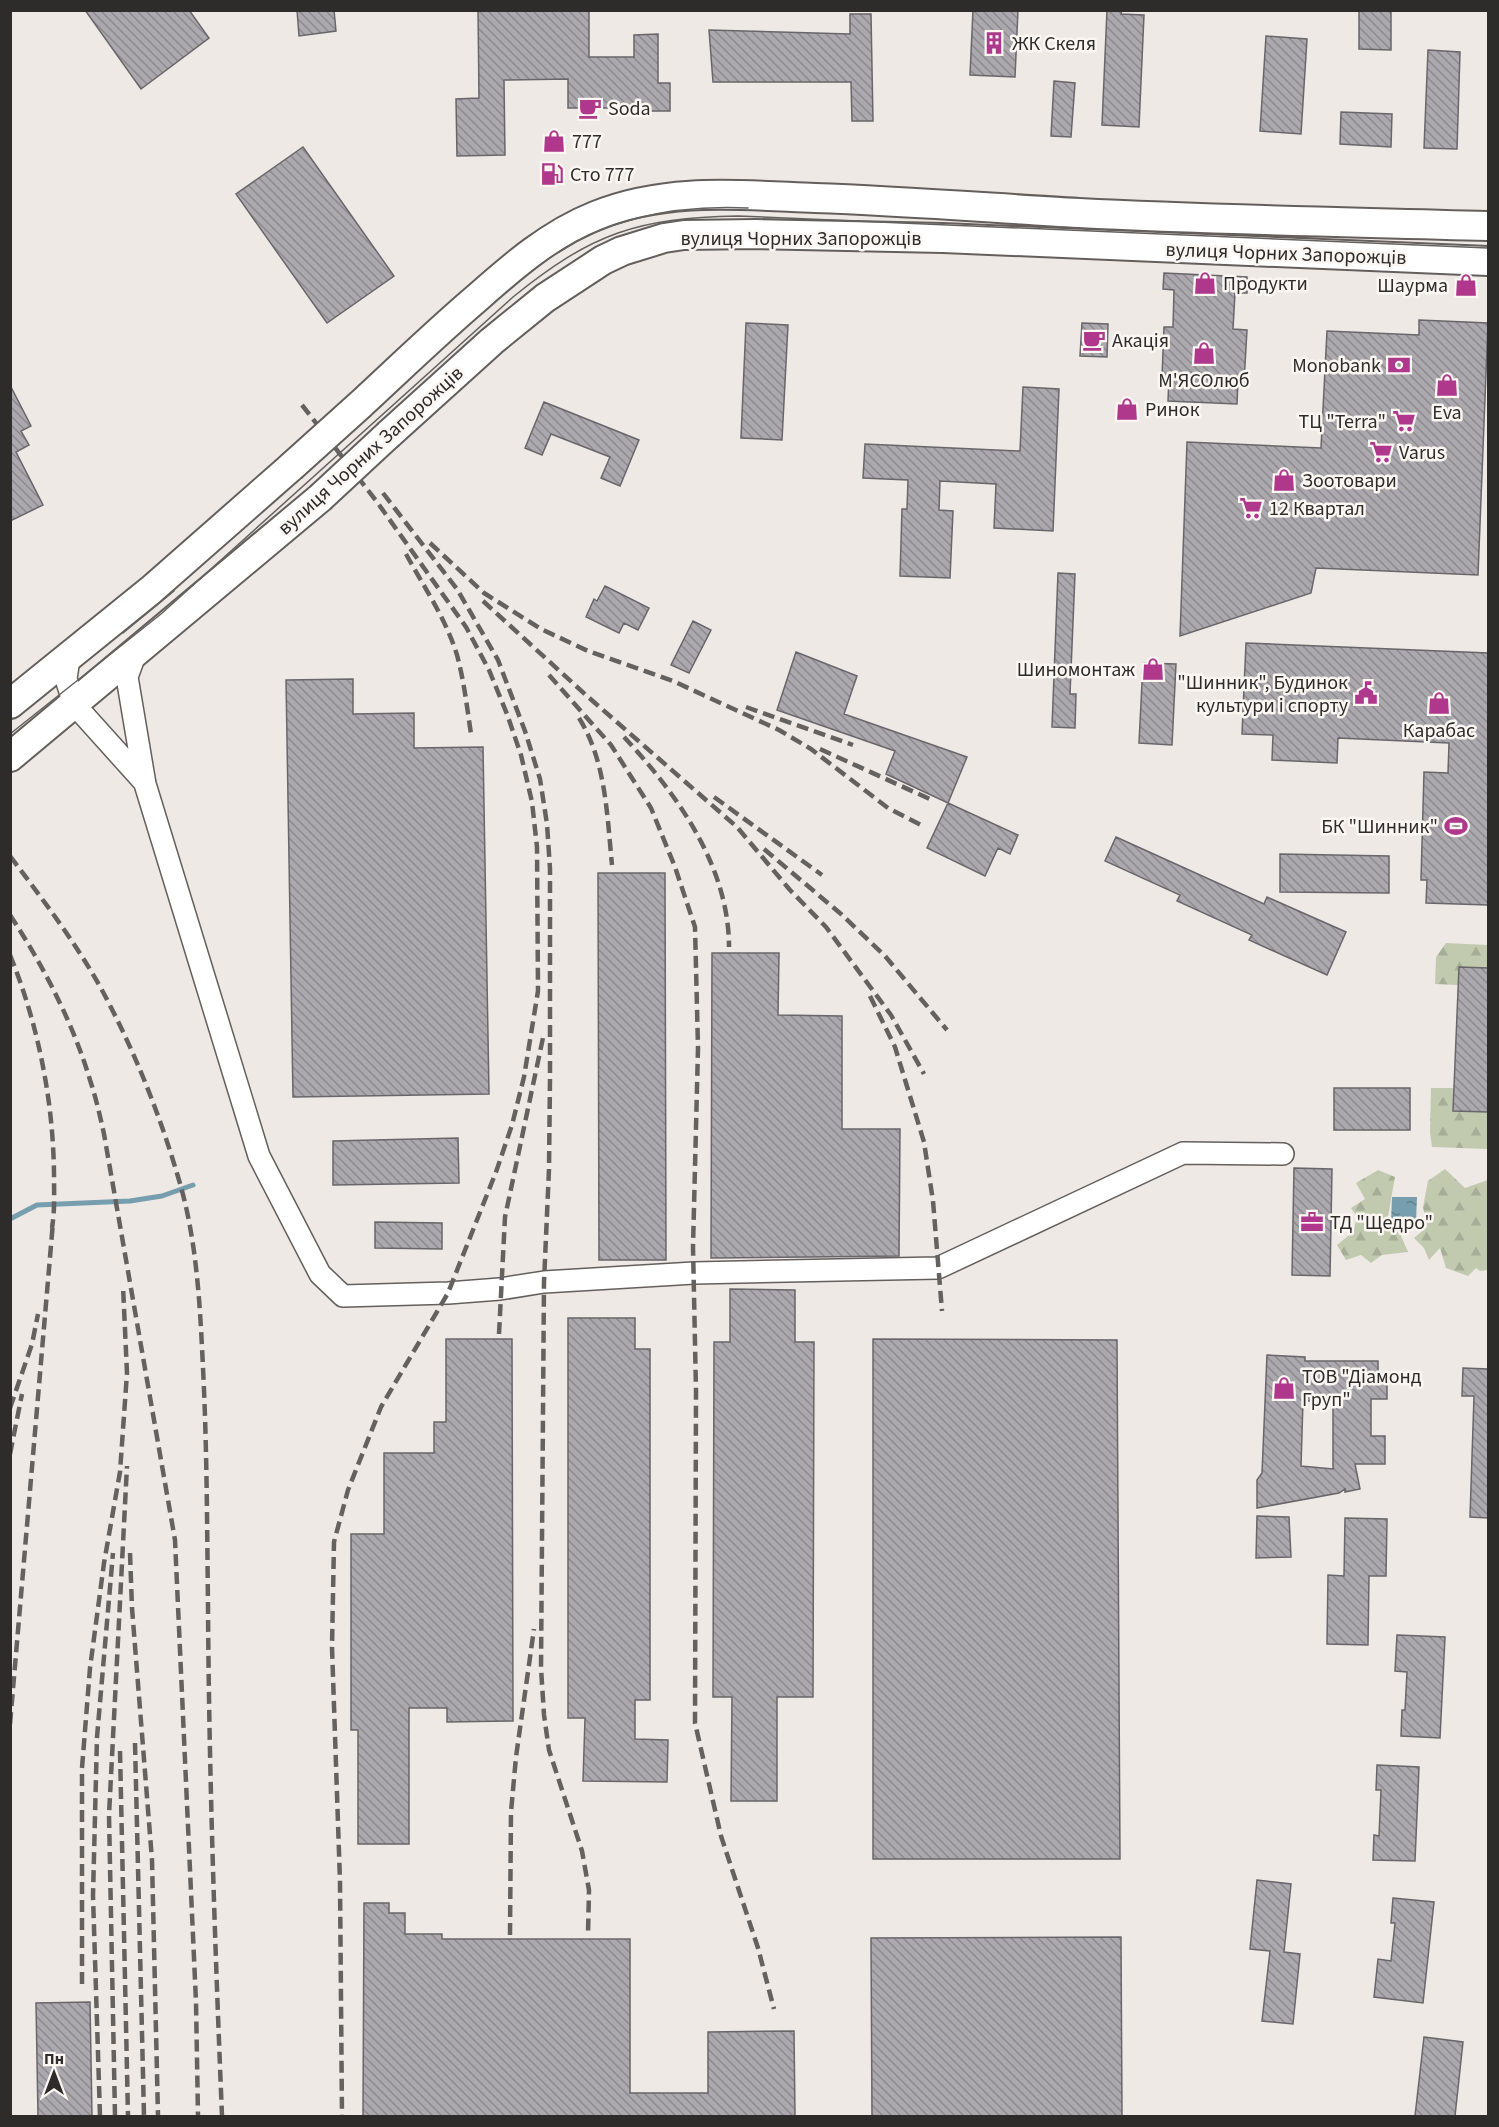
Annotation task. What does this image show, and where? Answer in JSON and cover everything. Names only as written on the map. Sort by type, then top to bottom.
[{"type":"main road","name":"вулиця Чорних Запорожців","points":[[10,704],[152,590],[500,277],[558,234],[597,215],[637,202],[684,194],[740,195],[888,200],[1080,213],[1488,226]]},
{"type":"main road","points":[[1381,257],[1382,223]]},
{"type":"main road","name":"вулиця Чорних Запорожців","points":[[10,757],[135,655],[320,498],[492,341],[545,298],[603,260],[622,251],[664,238],[711,233],[943,238],[1488,261]]},
{"type":"street","points":[[135,655],[127,677],[145,784],[259,1156],[320,1274],[343,1296],[448,1293],[500,1289],[544,1282],[694,1273],[938,1268],[1184,1153],[1283,1154]]},
{"type":"street","points":[[69,658],[66,679],[74,704],[145,784]]},
{"type":"green space","points":[[1446,943],[1488,945],[1488,968],[1459,967],[1458,985],[1435,984],[1436,957]]},
{"type":"green space","points":[[1431,1088],[1454,1088],[1453,1111],[1488,1112],[1488,1149],[1432,1147]]},
{"type":"green space","points":[[1445,1169],[1465,1188],[1488,1180],[1488,1270],[1480,1271],[1476,1268],[1468,1276],[1446,1268],[1440,1248],[1429,1260],[1424,1248],[1414,1238],[1427,1227],[1423,1207],[1428,1181]]},
{"type":"green space","points":[[1378,1170],[1395,1177],[1387,1222],[1398,1229],[1408,1252],[1382,1255],[1371,1263],[1361,1255],[1346,1260],[1337,1245],[1353,1232],[1357,1217],[1351,1208],[1365,1199],[1356,1183]]},
{"type":"water","points":[[1392,1197],[1417,1197],[1416,1223],[1391,1222]]},
{"type":"building","points":[[85,10],[189,10],[209,38],[141,89]]},
{"type":"building","points":[[297,10],[334,10],[336,31],[299,36]]},
{"type":"building","points":[[478,10],[589,10],[589,57],[634,57],[634,35],[658,34],[658,83],[670,83],[670,111],[635,111],[635,108],[568,108],[568,79],[504,80],[505,155],[457,156],[456,99],[479,98]]},
{"type":"building","name":"ЖК Скеля","points":[[973,10],[1018,10],[1015,77],[970,75]]},
{"type":"building","points":[[1107,10],[1122,10],[1121,14],[1144,15],[1139,127],[1102,125]]},
{"type":"building","points":[[1359,10],[1391,10],[1391,50],[1359,49]]},
{"type":"building","points":[[850,14],[871,14],[873,121],[852,121],[851,82],[713,82],[709,30],[850,34]]},
{"type":"building","points":[[1266,36],[1307,39],[1301,134],[1260,131]]},
{"type":"building","points":[[1428,50],[1460,52],[1457,149],[1424,148]]},
{"type":"building","points":[[1054,81],[1075,83],[1071,137],[1051,136]]},
{"type":"building","points":[[1341,112],[1392,114],[1391,147],[1340,144]]},
{"type":"building","points":[[303,147],[394,276],[327,323],[236,194]]},
{"type":"building","name":"М'ЯСОлюб","points":[[1164,273],[1247,277],[1247,293],[1235,293],[1233,329],[1247,330],[1244,382],[1238,381],[1237,404],[1168,401],[1169,377],[1162,377],[1164,327],[1173,327],[1174,290],[1163,289]]},
{"type":"building","name":"ТЦ \"Terra\"","points":[[1419,320],[1488,323],[1478,575],[1316,568],[1311,593],[1180,636],[1187,442],[1321,448],[1327,331],[1419,335]]},
{"type":"building","points":[[746,323],[788,325],[782,440],[741,438]]},
{"type":"building","name":"Акація","points":[[1082,323],[1108,324],[1107,357],[1080,356]]},
{"type":"building","points":[[10,385],[31,426],[21,431],[29,445],[16,452],[43,505],[10,521]]},
{"type":"building","points":[[1023,387],[1059,389],[1053,531],[994,528],[996,484],[940,481],[939,510],[953,511],[950,578],[900,576],[902,509],[907,509],[908,480],[863,478],[865,444],[1020,451]]},
{"type":"building","points":[[544,402],[639,440],[620,486],[601,478],[610,457],[551,434],[542,455],[525,448]]},
{"type":"building","points":[[1058,573],[1075,574],[1070,694],[1076,694],[1075,728],[1052,727]]},
{"type":"building","points":[[605,586],[649,608],[638,630],[624,623],[619,633],[586,617],[594,599],[597,601]]},
{"type":"building","points":[[693,621],[711,630],[689,673],[671,665]]},
{"type":"building","name":"\"Шинник\", Будинок культури і спорту","points":[[1246,643],[1488,653],[1488,905],[1426,903],[1427,880],[1421,880],[1424,772],[1448,773],[1449,743],[1338,738],[1337,763],[1272,760],[1273,735],[1242,734]]},
{"type":"building","points":[[796,652],[857,676],[844,714],[967,757],[948,803],[886,774],[895,751],[777,710]]},
{"type":"building","points":[[1143,663],[1176,664],[1172,745],[1139,743]]},
{"type":"building","points":[[353,679],[353,714],[414,713],[414,748],[483,747],[489,1094],[293,1097],[286,680]]},
{"type":"building","points":[[948,803],[1018,835],[1010,854],[998,848],[985,876],[927,848]]},
{"type":"building","points":[[1116,837],[1264,904],[1267,897],[1346,932],[1327,975],[1249,940],[1252,935],[1177,901],[1180,895],[1105,861]]},
{"type":"building","points":[[1280,854],[1389,856],[1389,893],[1280,892]]},
{"type":"building","points":[[598,873],[665,873],[666,1260],[599,1260]]},
{"type":"building","points":[[712,953],[779,953],[778,1015],[842,1016],[842,1129],[900,1129],[899,1256],[711,1258]]},
{"type":"building","points":[[1459,967],[1488,968],[1488,1112],[1453,1111]]},
{"type":"building","points":[[1334,1088],[1410,1088],[1410,1130],[1334,1130]]},
{"type":"building","points":[[458,1138],[459,1183],[333,1185],[333,1141]]},
{"type":"building","name":"ТД \"Щедро\"","points":[[1294,1168],[1332,1169],[1330,1276],[1292,1275]]},
{"type":"building","points":[[375,1222],[442,1223],[442,1249],[375,1248]]},
{"type":"building","points":[[730,1289],[795,1290],[795,1342],[814,1342],[813,1697],[777,1697],[777,1801],[731,1801],[732,1697],[713,1697],[714,1342],[730,1342]]},
{"type":"building","points":[[568,1318],[635,1318],[635,1349],[650,1349],[650,1700],[635,1700],[635,1739],[668,1740],[667,1782],[583,1781],[585,1718],[568,1718]]},
{"type":"building","points":[[446,1339],[512,1339],[513,1721],[447,1722],[447,1708],[409,1708],[409,1844],[358,1844],[358,1730],[351,1730],[351,1534],[384,1534],[384,1453],[434,1453],[434,1422],[446,1422]]},
{"type":"building","points":[[873,1339],[1117,1340],[1120,1859],[873,1859]]},
{"type":"building","points":[[1267,1355],[1305,1357],[1305,1361],[1378,1361],[1378,1373],[1387,1373],[1387,1399],[1371,1399],[1371,1436],[1385,1436],[1385,1464],[1355,1464],[1360,1489],[1345,1492],[1345,1489],[1339,1493],[1257,1508],[1257,1480],[1262,1473]],"holes":[[[1303,1401],[1333,1401],[1333,1469],[1301,1466]]]},
{"type":"building","points":[[1463,1368],[1488,1369],[1488,1518],[1470,1517],[1474,1396],[1462,1396]]},
{"type":"building","points":[[1257,1516],[1289,1517],[1291,1557],[1256,1558]]},
{"type":"building","points":[[1345,1518],[1387,1519],[1386,1576],[1369,1576],[1368,1645],[1327,1644],[1328,1575],[1344,1576]]},
{"type":"building","points":[[1397,1635],[1445,1637],[1440,1738],[1401,1736],[1407,1672],[1395,1671]]},
{"type":"building","points":[[1377,1765],[1419,1767],[1415,1861],[1373,1860],[1374,1835],[1379,1836],[1381,1790],[1376,1790]]},
{"type":"building","points":[[1257,1880],[1291,1884],[1284,1952],[1300,1954],[1293,2024],[1262,2021],[1270,1951],[1250,1949]]},
{"type":"building","points":[[1393,1898],[1434,1902],[1423,2003],[1374,1997],[1378,1959],[1391,1961],[1395,1923],[1391,1923]]},
{"type":"building","points":[[364,1903],[389,1903],[389,1913],[405,1913],[405,1934],[442,1934],[442,1939],[630,1939],[630,2093],[708,2093],[708,2032],[794,2031],[795,2116],[363,2116]]},
{"type":"building","points":[[1121,1937],[1122,2116],[872,2116],[871,1938]]},
{"type":"building","points":[[90,2002],[92,2116],[38,2116],[36,2003]]},
{"type":"building","points":[[1424,2037],[1463,2042],[1455,2116],[1415,2116]]},
{"type":"waterway","points":[[10,1219],[37,1205],[130,1201],[162,1196],[193,1185]]},
{"type":"tram line","points":[[559,252],[603,229],[650,215],[698,208],[748,208]]},
{"type":"tram line","points":[[10,734],[161,614],[513,297],[567,258],[617,233],[671,220],[738,216],[1488,248]]},
{"type":"tram line","points":[[123,633],[174,591]]},
{"type":"railway","points":[[302,405],[377,502],[466,627],[489,670],[521,755],[532,802],[537,847],[538,991],[524,1077],[512,1125],[448,1293],[381,1407],[348,1490],[334,1542],[332,1647],[340,1882],[342,2116]]},
{"type":"railway","points":[[383,493],[457,589],[498,660],[525,731],[540,779],[547,824],[550,869],[550,1079],[544,1282],[541,1668],[549,1750],[582,1851],[589,1890],[588,1934]]},
{"type":"railway","points":[[430,543],[484,593],[541,629],[588,651],[673,681],[779,730],[811,749],[888,808],[923,826]]},
{"type":"railway","points":[[406,554],[441,616],[457,655],[471,734]]},
{"type":"railway","points":[[483,601],[587,696],[737,827],[790,890],[826,927],[891,1015],[924,1074]]},
{"type":"railway","points":[[549,675],[611,745],[651,808],[675,867],[695,927],[698,1048],[693,1247],[696,1391],[695,1723],[721,1836],[758,1948],[774,2009]]},
{"type":"railway","points":[[746,707],[853,745]]},
{"type":"railway","points":[[579,718],[595,752],[600,770],[612,865]]},
{"type":"railway","points":[[624,737],[663,782],[681,807],[710,860],[727,917],[729,947]]},
{"type":"railway","points":[[820,749],[934,801]]},
{"type":"railway","points":[[714,797],[822,875]]},
{"type":"railway","points":[[764,849],[841,914],[885,956],[947,1030]]},
{"type":"railway","points":[[10,856],[71,939],[115,1015],[146,1084],[164,1132],[190,1226],[199,1297],[204,1398],[211,1797],[222,2116]]},
{"type":"railway","points":[[10,915],[34,954],[66,1016],[96,1100],[104,1134],[175,1540],[196,2002],[198,2116]]},
{"type":"railway","points":[[10,955],[29,1008],[47,1090],[53,1145],[52,1228]]},
{"type":"railway","points":[[870,996],[895,1047],[924,1142],[933,1201],[942,1311]]},
{"type":"railway","points":[[499,1334],[505,1217],[544,1033]]},
{"type":"railway","points":[[10,1724],[53,1222]]},
{"type":"railway","points":[[82,1984],[82,1768],[90,1668],[104,1563],[120,1472],[127,1373],[123,1286]]},
{"type":"railway","points":[[10,1408],[32,1344],[38,1314]]},
{"type":"railway","points":[[10,1454],[22,1394]]},
{"type":"railway","points":[[115,2116],[109,1815],[127,1466]]},
{"type":"railway","points":[[100,2116],[93,1896],[97,1737],[113,1553]]},
{"type":"railway","points":[[130,1553],[132,1608],[152,1860],[158,2116]]},
{"type":"railway","points":[[510,1935],[511,1812],[516,1757],[534,1629]]},
{"type":"railway","points":[[135,1743],[144,2116]]},
{"type":"railway","points":[[120,1751],[128,2116]]},
{"type":"place","name":"ЖК Скеля","points":[[994,43]]},
{"type":"place","name":"Soda","points":[[590,108]]},
{"type":"place","name":"777","points":[[554,141]]},
{"type":"place","name":"Сто 777","points":[[552,174]]},
{"type":"place","name":"Продукти","points":[[1205,283]]},
{"type":"place","name":"Шаурма","points":[[1466,285]]},
{"type":"place","name":"Акація","points":[[1094,340]]},
{"type":"place","name":"М'ЯСОлюб","points":[[1204,353]]},
{"type":"place","name":"Monobank","points":[[1399,365]]},
{"type":"place","name":"Eva","points":[[1447,385]]},
{"type":"place","name":"Ринок","points":[[1127,409]]},
{"type":"place","name":"ТЦ \"Terra\"","points":[[1404,421]]},
{"type":"place","name":"Varus","points":[[1381,452]]},
{"type":"place","name":"Зоотовари","points":[[1284,480]]},
{"type":"place","name":"12 Квартал","points":[[1251,508]]},
{"type":"place","name":"Шиномонтаж","points":[[1153,669]]},
{"type":"place","name":"\"Шинник\", Будинок культури і спорту","points":[[1366,693]]},
{"type":"place","name":"Карабас","points":[[1439,703]]},
{"type":"place","name":"БК \"Шинник\"","points":[[1456,826]]},
{"type":"place","name":"ТД \"Щедро\"","points":[[1312,1222]]},
{"type":"place","name":"ТОВ \"Діамонд Груп\"","points":[[1284,1388]]}]
